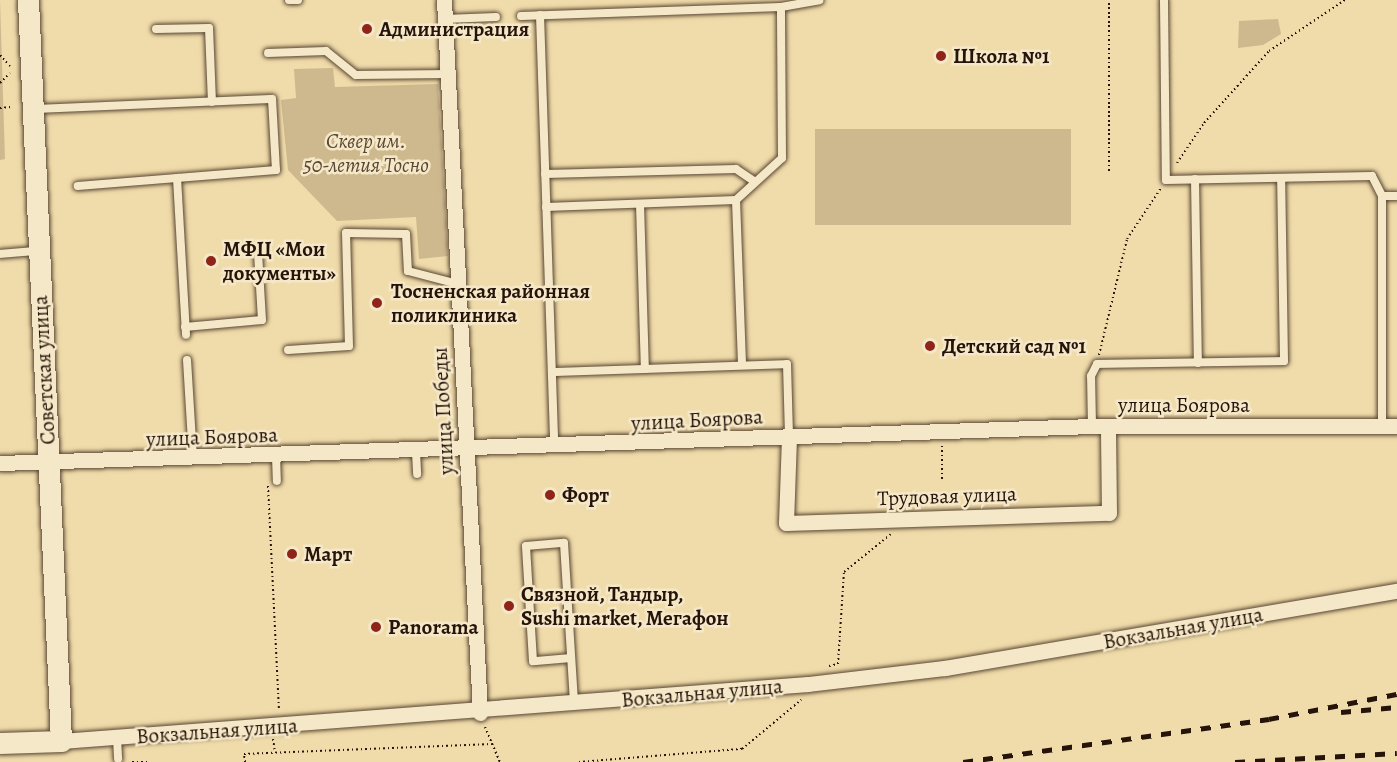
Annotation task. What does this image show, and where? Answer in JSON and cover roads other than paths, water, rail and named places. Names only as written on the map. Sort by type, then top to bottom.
[{"type":"street","name":"Советская улица","points":[[28,0],[61,741]]},
{"type":"street","name":"улица Победы","points":[[444,0],[480,713]]},
{"type":"street","name":"улица Боярова","points":[[0,463],[555,448],[789,437],[942,434],[1092,426],[1389,426]]},
{"type":"street","name":"Трудовая улица","points":[[789,437],[786,523],[1108,513],[1108,426]]},
{"type":"street","name":"Вокзальная улица","points":[[0,743],[117,738],[480,713],[945,668],[1397,591]]},
{"type":"lane","points":[[289,0],[298,0]]},
{"type":"lane","points":[[520,16],[781,7],[819,0]]},
{"type":"lane","points":[[1164,0],[1166,180],[1372,176],[1382,196],[1389,426]]},
{"type":"lane","points":[[546,207],[736,200],[782,158],[781,7]]},
{"type":"lane","points":[[540,15],[555,448]]},
{"type":"lane","points":[[445,19],[495,17]]},
{"type":"lane","points":[[156,29],[209,28],[212,102]]},
{"type":"lane","points":[[268,53],[326,51],[356,75],[449,74]]},
{"type":"lane","points":[[33,109],[272,99],[276,170],[78,186]]},
{"type":"lane","points":[[545,174],[736,169],[756,182]]},
{"type":"lane","points":[[177,178],[186,331],[262,320],[258,252]]},
{"type":"lane","points":[[1092,426],[1091,376],[1097,364],[1284,361],[1281,178]]},
{"type":"lane","points":[[1195,179],[1198,363]]},
{"type":"lane","points":[[1382,196],[1397,196]]},
{"type":"lane","points":[[736,200],[742,365]]},
{"type":"lane","points":[[640,204],[645,369]]},
{"type":"lane","points":[[288,350],[349,346],[346,233],[406,234],[408,271],[458,284]]},
{"type":"lane","points":[[0,254],[39,251]]},
{"type":"lane","points":[[187,360],[193,458]]},
{"type":"lane","points":[[552,372],[787,364],[789,437]]},
{"type":"lane","points":[[416,452],[417,474]]},
{"type":"lane","points":[[271,456],[277,481]]},
{"type":"lane","points":[[571,658],[533,660],[526,546],[564,543],[574,705]]},
{"type":"lane","points":[[117,738],[118,759]]},
{"type":"railway","points":[[963,762],[1269,719],[1397,694]]},
{"type":"railway","points":[[1341,712],[1397,707]]},
{"type":"railway","points":[[1235,762],[1397,753]]},
{"type":"place","name":"Администрация","points":[[367,29]]},
{"type":"place","name":"Школа №1","points":[[941,56]]},
{"type":"place","name":"МФЦ «Мои документы»","points":[[211,261]]},
{"type":"place","name":"Тосненская районная поликлиника","points":[[377,303]]},
{"type":"place","name":"Детский сад №1","points":[[930,346]]},
{"type":"place","name":"Форт","points":[[550,495]]},
{"type":"place","name":"Март","points":[[292,554]]},
{"type":"place","name":"Связной, Тандыр, Sushi market, Мегафон","points":[[509,606]]},
{"type":"place","name":"Panorama","points":[[376,627]]},
{"type":"park label","name":"Сквер им. 50-летия Тосно","points":[[366,153]]}]
